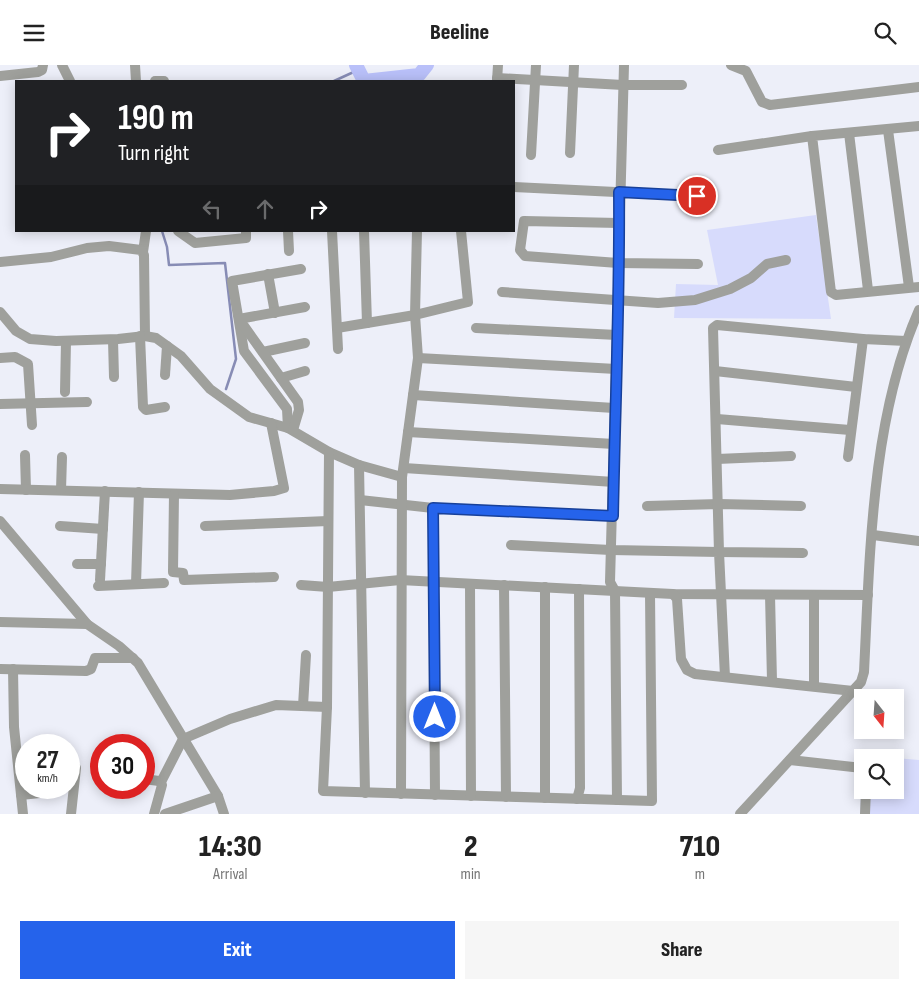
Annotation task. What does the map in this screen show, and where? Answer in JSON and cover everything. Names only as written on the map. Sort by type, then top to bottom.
[{"type":"street","points":[[0,76],[38,72],[42,70],[43,65]]},
{"type":"street","points":[[62,65],[70,80]]},
{"type":"street","points":[[135,65],[136,80]]},
{"type":"street","points":[[497,80],[498,65]]},
{"type":"street","points":[[531,155],[536,65]]},
{"type":"street","points":[[570,153],[574,65]]},
{"type":"street","points":[[617,800],[615,591],[610,582],[614,482],[614,408],[619,301],[619,192],[624,65]]},
{"type":"street","points":[[731,65],[746,71],[765,105],[919,87]]},
{"type":"street","points":[[515,80],[623,85],[682,85]]},
{"type":"street","points":[[718,150],[812,136],[919,126]]},
{"type":"street","points":[[812,136],[831,292],[836,295],[914,287],[888,130]]},
{"type":"street","points":[[849,133],[868,291]]},
{"type":"street","points":[[515,187],[697,196]]},
{"type":"street","points":[[619,223],[524,221],[520,250],[525,256],[619,263],[698,264]]},
{"type":"street","points":[[146,232],[143,252],[143,407],[146,410],[165,407]]},
{"type":"street","points":[[179,232],[195,243],[246,238],[246,232]]},
{"type":"street","points":[[288,232],[289,251]]},
{"type":"street","points":[[332,232],[338,349]]},
{"type":"street","points":[[364,232],[367,323]]},
{"type":"street","points":[[401,794],[400,580],[403,473],[418,358],[415,315],[417,232]]},
{"type":"street","points":[[337,328],[415,315],[468,302],[461,232]]},
{"type":"street","points":[[0,263],[51,257],[94,247],[114,246],[143,252]]},
{"type":"street","points":[[502,292],[658,303],[695,300],[730,289],[751,278],[767,264],[786,260]]},
{"type":"street","points":[[291,429],[287,409],[244,351],[232,281],[301,269]]},
{"type":"street","points":[[268,274],[275,313]]},
{"type":"street","points":[[239,319],[305,307]]},
{"type":"street","points":[[0,313],[16,331],[30,339],[66,341],[113,340],[142,336],[156,338],[182,356],[210,389],[249,417],[291,429],[329,452],[360,465],[403,473],[614,482]]},
{"type":"street","points":[[740,814],[861,682],[864,672],[878,461],[906,341],[918,315]]},
{"type":"street","points":[[239,319],[298,402],[299,410],[291,429]]},
{"type":"street","points":[[725,677],[718,552],[719,503],[714,328],[717,325],[863,339],[906,341]]},
{"type":"street","points":[[476,328],[617,335]]},
{"type":"street","points":[[848,457],[863,339]]},
{"type":"street","points":[[113,340],[114,377]]},
{"type":"street","points":[[65,392],[66,341]]},
{"type":"street","points":[[263,351],[306,343]]},
{"type":"street","points":[[165,375],[167,346]]},
{"type":"street","points":[[0,358],[15,357],[27,362],[32,425]]},
{"type":"street","points":[[418,358],[616,369]]},
{"type":"street","points":[[281,378],[305,371]]},
{"type":"street","points":[[715,371],[856,387]]},
{"type":"street","points":[[413,395],[614,408]]},
{"type":"street","points":[[0,404],[87,402]]},
{"type":"street","points":[[717,419],[850,430]]},
{"type":"street","points":[[0,489],[230,495],[274,491],[284,488],[271,423]]},
{"type":"street","points":[[408,432],[614,444]]},
{"type":"street","points":[[329,452],[327,707],[323,791],[652,801],[650,593]]},
{"type":"street","points":[[25,455],[26,490]]},
{"type":"street","points":[[61,490],[62,457]]},
{"type":"street","points":[[717,459],[791,457]]},
{"type":"street","points":[[360,465],[365,793]]},
{"type":"street","points":[[105,491],[99,583],[164,583]]},
{"type":"street","points":[[136,584],[138,492]]},
{"type":"street","points":[[174,494],[173,572],[183,573],[184,580],[274,577]]},
{"type":"street","points":[[360,500],[433,508],[613,516]]},
{"type":"street","points":[[647,506],[719,503],[801,506]]},
{"type":"street","points":[[433,508],[435,795]]},
{"type":"street","points":[[0,521],[87,624],[119,646],[138,663],[218,796],[224,814]]},
{"type":"street","points":[[205,526],[328,521]]},
{"type":"street","points":[[60,527],[102,529]]},
{"type":"street","points":[[872,535],[919,541]]},
{"type":"street","points":[[511,545],[611,550],[803,553]]},
{"type":"street","points":[[77,564],[100,564]]},
{"type":"street","points":[[301,585],[328,587],[400,580],[673,594],[868,595]]},
{"type":"street","points":[[470,584],[471,796]]},
{"type":"street","points":[[504,585],[506,797]]},
{"type":"street","points":[[545,587],[545,798]]},
{"type":"street","points":[[577,799],[580,788],[578,589]]},
{"type":"street","points":[[673,594],[677,599],[683,665],[695,674],[814,685],[853,691]]},
{"type":"street","points":[[770,595],[772,681]]},
{"type":"street","points":[[814,596],[814,685]]},
{"type":"street","points":[[0,622],[87,624]]},
{"type":"street","points":[[303,706],[306,655]]},
{"type":"street","points":[[0,669],[86,671],[91,669],[95,658],[133,659]]},
{"type":"street","points":[[13,669],[15,737]]},
{"type":"street","points":[[154,814],[161,782],[183,739],[230,719],[276,705],[327,707]]},
{"type":"street","points":[[790,760],[854,767]]},
{"type":"street","points":[[155,781],[161,782]]},
{"type":"street","points":[[165,814],[218,796]]},
{"type":"street","points":[[21,799],[23,814]]},
{"type":"street","points":[[71,814],[73,799]]},
{"type":"street","points":[[864,814],[865,799]]},
{"type":"shaded area","points":[[816,215],[831,319],[674,318],[676,284],[718,285],[707,230]]},
{"type":"shaded area","points":[[904,759],[919,760],[919,814],[860,814],[861,799],[904,799]]},
{"type":"waterway","points":[[356,65],[364,80]]},
{"type":"waterway","points":[[373,80],[419,75],[427,65]]},
{"type":"waterway","points":[[336,80],[358,70]]},
{"type":"waterway","points":[[162,232],[167,247],[169,265],[225,263],[236,359],[226,389]]},
{"type":"route","points":[[435,717],[433,508],[613,516],[614,408],[619,301],[619,192],[697,196]]}]
